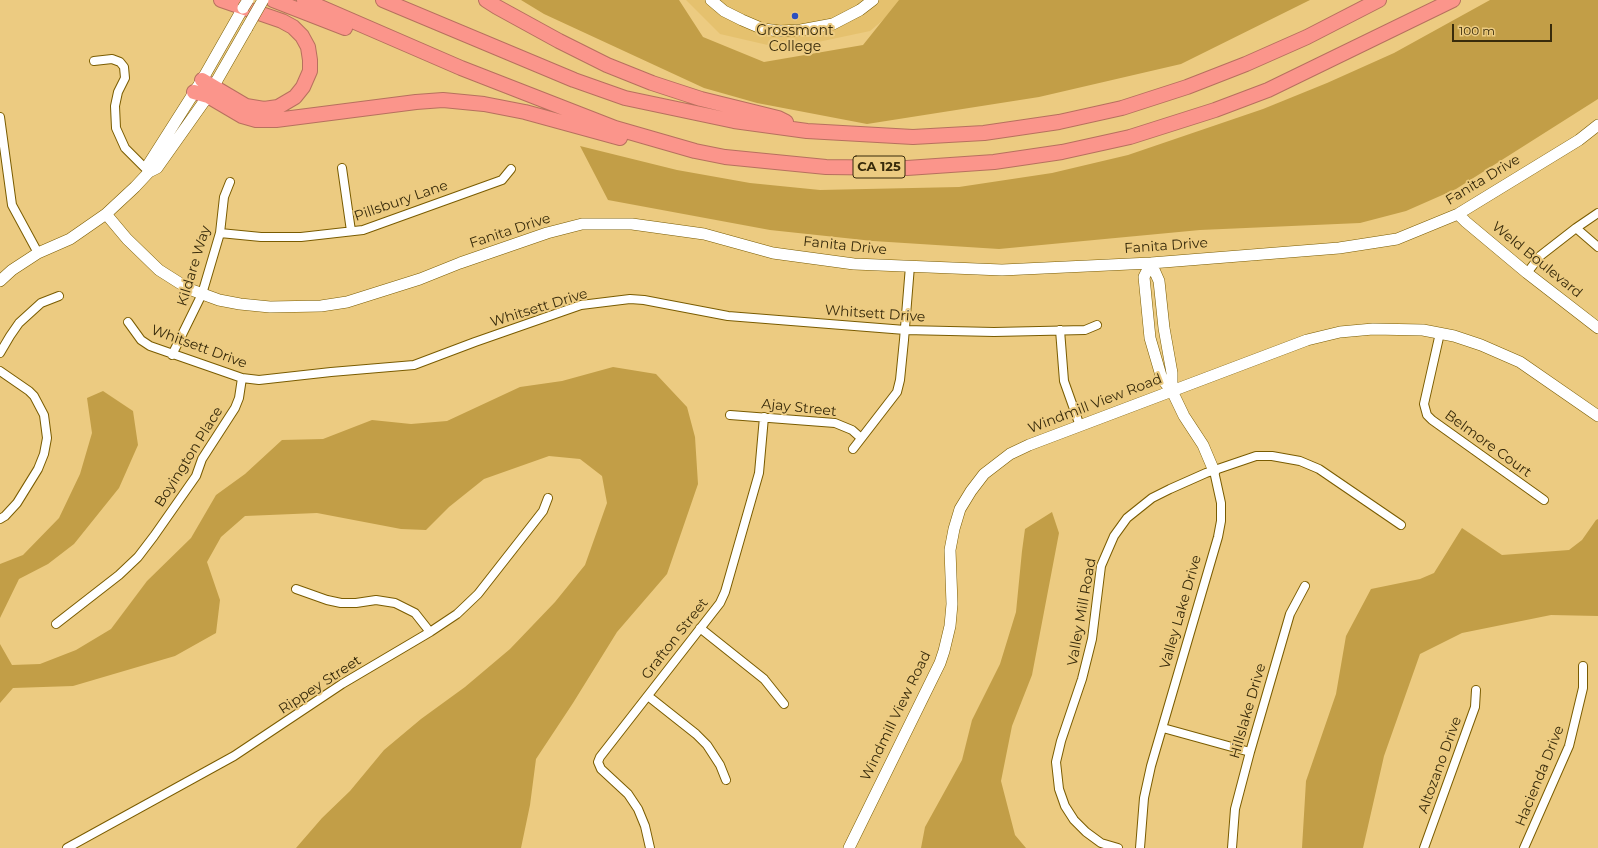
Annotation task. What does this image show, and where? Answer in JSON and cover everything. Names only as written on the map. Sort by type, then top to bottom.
[{"type":"highway","points":[[204,89],[246,106],[257,109],[271,109],[284,105],[295,97],[306,82],[310,66],[308,47],[302,36],[293,27],[282,21],[221,0]]},
{"type":"highway","points":[[273,0],[374,39],[442,60]]},
{"type":"highway","name":"CA 125","points":[[304,0],[442,60],[615,128],[695,151],[725,157],[826,167],[907,168],[994,162],[1062,152],[1130,137],[1215,110],[1268,90],[1453,0]]},
{"type":"highway","name":"CA 125","points":[[384,0],[574,80],[625,98],[734,121],[807,131],[913,137],[984,133],[1059,122],[1122,108],[1187,87],[1246,64],[1307,37],[1379,0]]},
{"type":"highway","points":[[486,0],[552,38],[607,65],[652,83],[701,98],[778,118],[807,131]]},
{"type":"highway","points":[[204,89],[242,116],[263,120],[443,100],[484,104],[525,112],[624,139],[695,151]]},
{"type":"main road","points":[[204,89],[235,21],[248,0]]},
{"type":"main road","points":[[0,281],[12,270],[38,253],[70,239],[106,214],[135,187],[149,172],[148,165],[247,28],[263,0]]},
{"type":"main road","points":[[711,0],[724,11],[742,20],[764,29],[780,31],[801,30],[832,24],[860,10],[873,0]]},
{"type":"main road","name":"Fanita Drive","points":[[106,214],[127,239],[159,270],[189,289],[220,300],[255,306],[287,308],[347,302],[420,279],[460,263],[547,233],[582,224],[632,224],[704,234],[773,253],[854,264],[1002,270],[1151,262],[1339,248],[1383,242],[1414,233],[1458,214],[1579,140],[1598,125]]},
{"type":"main road","name":"Weld Boulevard","points":[[1458,214],[1527,274],[1598,328]]},
{"type":"main road","name":"Valley Lake Drive","points":[[1151,262],[1144,277],[1150,338],[1162,379],[1172,391],[1184,416],[1203,445],[1214,471]]},
{"type":"main road","name":"Valley Lake Drive","points":[[1151,262],[1159,281],[1164,328],[1172,373],[1172,391]]},
{"type":"main road","name":"Windmill View Road","points":[[849,848],[940,663],[944,651],[950,626],[952,604],[950,560],[952,539],[957,519],[965,500],[984,474],[1010,454],[1029,445],[1307,340],[1356,330],[1390,328],[1440,333],[1481,344],[1520,362],[1598,416]]},
{"type":"street","points":[[94,62],[112,59],[120,62],[124,67],[125,78],[118,92],[115,106],[116,128],[125,148],[149,172]]},
{"type":"street","points":[[0,117],[12,205],[38,253]]},
{"type":"street","points":[[342,168],[351,231]]},
{"type":"street","name":"Pillsbury Lane","points":[[220,233],[261,237],[301,237],[363,230],[502,180],[511,169]]},
{"type":"street","name":"Kildare Way","points":[[172,355],[202,294],[220,233],[224,197],[230,182]]},
{"type":"street","points":[[1527,274],[1540,256],[1598,213]]},
{"type":"street","points":[[1576,228],[1598,247]]},
{"type":"street","points":[[853,449],[897,392],[900,380],[910,266]]},
{"type":"street","points":[[0,353],[19,323],[41,303],[58,296]]},
{"type":"street","name":"Whitsett Drive","points":[[128,322],[141,340],[150,346],[172,355],[242,378],[259,380],[331,372],[414,366],[475,342],[581,305],[630,299],[644,300],[728,316],[905,330],[994,332],[1085,330],[1097,325]]},
{"type":"street","points":[[1060,330],[1064,381],[1080,426]]},
{"type":"street","name":"Belmore Court","points":[[1440,333],[1424,404],[1427,415],[1544,500]]},
{"type":"street","points":[[0,371],[34,396],[44,415],[47,438],[44,454],[38,469],[17,503],[0,519]]},
{"type":"street","name":"Boyington Place","points":[[56,624],[119,575],[138,557],[154,536],[196,476],[202,459],[235,408],[239,398],[242,378]]},
{"type":"street","name":"Ajay Street","points":[[730,415],[835,423],[852,430],[861,438]]},
{"type":"street","name":"Grafton Street","points":[[650,848],[645,826],[638,809],[628,794],[601,769],[598,762],[600,756],[720,603],[725,592],[759,473],[764,417]]},
{"type":"street","name":"Valley Mill Road","points":[[1118,848],[1101,843],[1086,832],[1074,820],[1062,798],[1056,771],[1056,762],[1061,741],[1082,680],[1092,639],[1101,566],[1114,536],[1135,511],[1161,493],[1214,471],[1256,456],[1279,456],[1300,460],[1319,469],[1400,525]]},
{"type":"street","name":"Valley Lake Drive","points":[[1140,848],[1144,798],[1221,521],[1221,503],[1214,471]]},
{"type":"street","name":"Rippey Street","points":[[67,848],[234,756],[342,684],[430,632],[457,614],[478,594],[543,511],[548,498]]},
{"type":"street","name":"Hillslake Drive","points":[[1232,848],[1234,809],[1290,614],[1305,586]]},
{"type":"street","points":[[296,588],[327,600],[341,603],[356,603],[376,600],[395,603],[415,613],[430,632]]},
{"type":"street","points":[[700,628],[764,679],[784,704]]},
{"type":"street","name":"Hacienda Drive","points":[[1524,848],[1569,746],[1583,688],[1583,666]]},
{"type":"street","name":"Altozano Drive","points":[[1424,848],[1476,707],[1476,690]]},
{"type":"street","points":[[648,696],[696,734],[707,745],[720,765],[726,780]]},
{"type":"street","points":[[1163,728],[1250,752]]},
{"type":"shaded area","points":[[521,0],[679,0],[703,37],[764,62],[863,45],[899,0],[1310,0],[1181,64],[1039,97],[867,124],[757,103],[704,88],[544,14]]},
{"type":"shaded area","name":"Grossmont College","points":[[686,0],[907,0],[870,31],[785,49],[720,34]]},
{"type":"shaded area","points":[[1490,0],[1598,0],[1598,99],[1456,189],[1406,211],[1360,223],[1200,230],[999,249],[873,241],[770,230],[608,200],[580,146],[677,170],[750,183],[820,190],[959,187],[1052,173],[1128,155],[1263,109],[1327,83],[1394,53]]},
{"type":"shaded area","points":[[613,367],[656,374],[687,407],[695,437],[698,484],[667,574],[617,632],[536,759],[530,805],[521,848],[296,848],[322,818],[350,791],[384,750],[421,719],[465,687],[510,649],[555,602],[585,565],[607,503],[602,476],[580,459],[549,456],[484,479],[449,507],[426,530],[401,529],[317,513],[245,516],[221,537],[207,562],[220,600],[216,633],[175,656],[73,686],[13,688],[0,703],[0,644],[12,665],[40,664],[76,650],[111,629],[147,581],[191,538],[216,495],[245,474],[282,440],[323,439],[372,420],[411,424],[447,421],[520,387],[562,381]]},
{"type":"shaded area","points":[[103,391],[133,411],[138,445],[119,488],[74,544],[48,564],[19,579],[0,618],[0,564],[23,555],[59,518],[80,474],[92,433],[87,398]]},
{"type":"shaded area","points":[[1052,512],[1059,533],[1032,675],[1012,726],[1001,781],[1015,835],[1026,848],[921,848],[925,827],[962,760],[972,720],[1000,664],[1016,612],[1025,529]]},
{"type":"shaded area","points":[[1598,519],[1598,616],[1551,615],[1462,633],[1420,654],[1384,756],[1363,848],[1302,848],[1306,781],[1336,694],[1346,636],[1371,589],[1420,579],[1434,573],[1462,528],[1502,555],[1569,550],[1582,540]]},
{"type":"place","name":"Grossmont College","points":[[795,16]]}]
